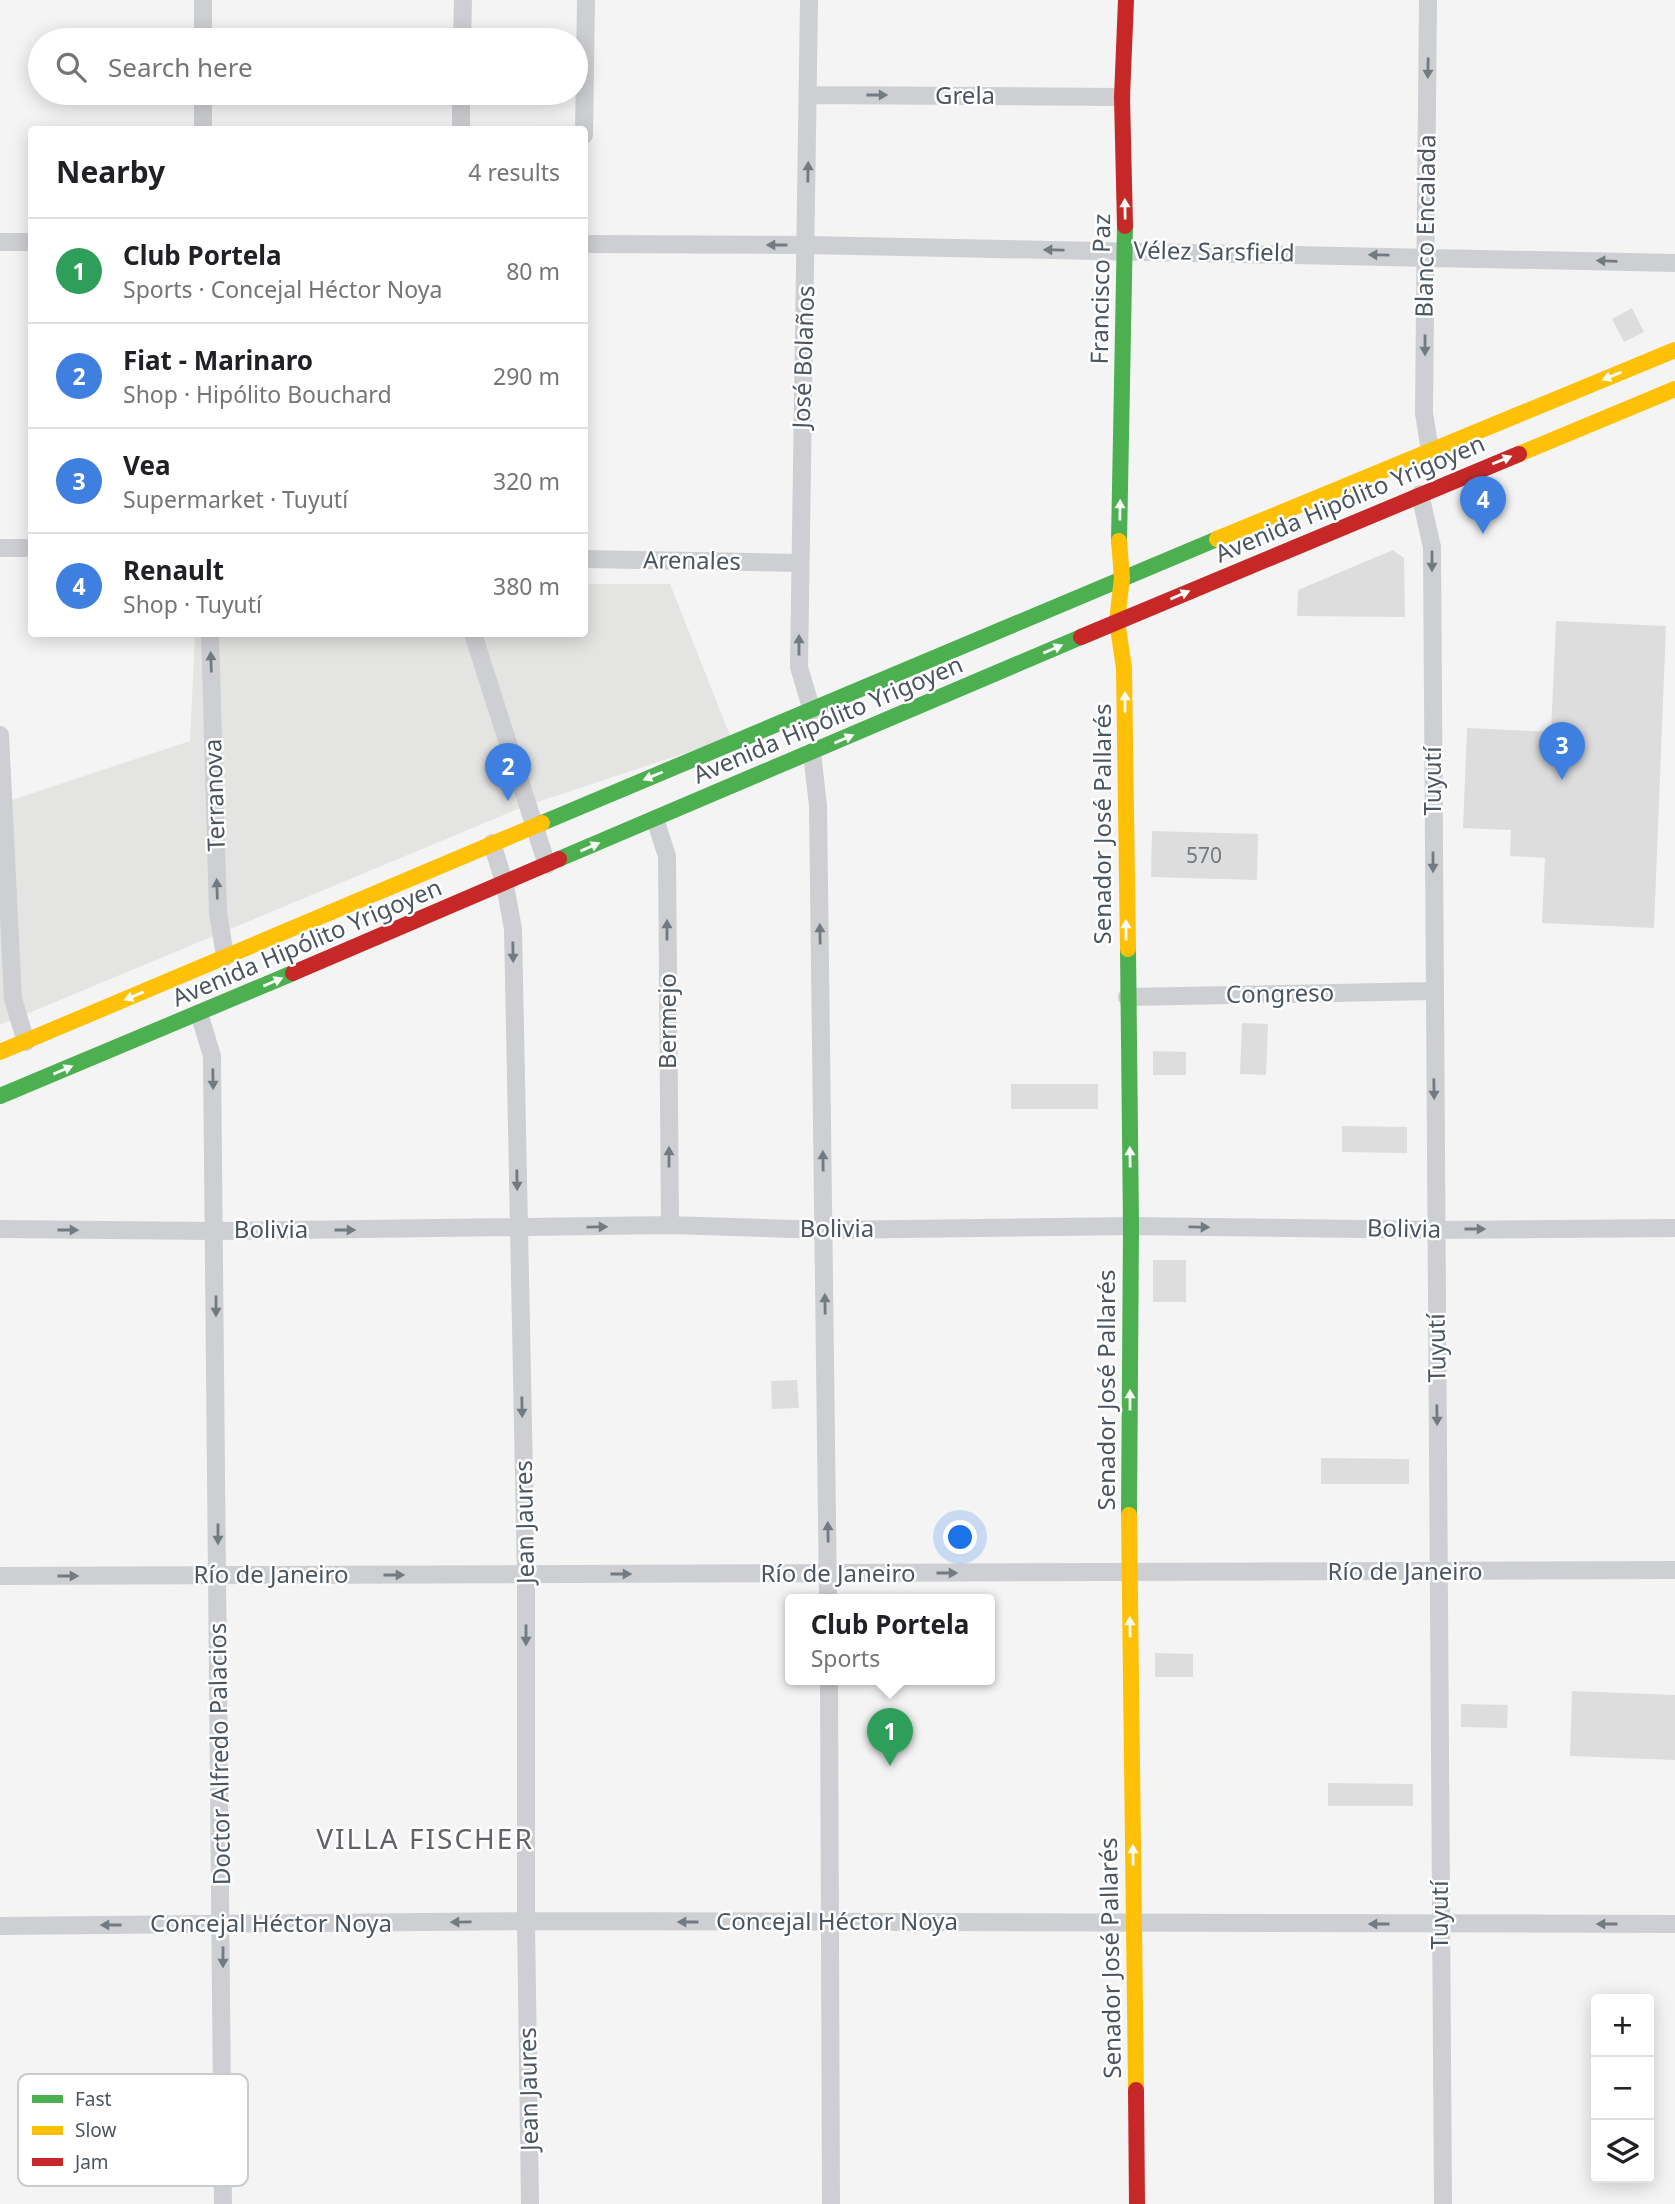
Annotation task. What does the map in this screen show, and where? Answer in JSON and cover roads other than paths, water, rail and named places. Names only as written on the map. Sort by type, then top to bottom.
[{"type":"main road","name":"Francisco Paz","points":[[1122,578],[1119,545],[1126,251],[1122,97],[1126,0]]},
{"type":"main road","name":"Avenida Hipólito Yrigoyen","points":[[0,1052],[1122,578],[1675,350]]},
{"type":"main road","name":"Avenida Hipólito Yrigoyen","points":[[0,1096],[505,885],[1117,621],[1675,389]]},
{"type":"main road","name":"Senador José Pallarés","points":[[1122,578],[1117,621],[1124,668],[1131,1226],[1129,1573],[1138,2204]]},
{"type":"street","points":[[203,0],[203,28]]},
{"type":"street","points":[[462,28],[463,0]]},
{"type":"street","points":[[586,0],[586,28]]},
{"type":"street","name":"José Bolaños","points":[[809,0],[799,667],[812,711]]},
{"type":"street","name":"Blanco Encalada","points":[[1429,0],[1424,413],[1430,451]]},
{"type":"street","name":"Grela","points":[[809,95],[1122,97]]},
{"type":"street","points":[[203,105],[203,126]]},
{"type":"street","points":[[461,105],[461,126]]},
{"type":"street","points":[[584,105],[584,126]]},
{"type":"street","points":[[0,242],[28,242]]},
{"type":"street","name":"Vélez Sarsfield","points":[[588,244],[807,245],[1675,263]]},
{"type":"street","name":"Tuyutí","points":[[1420,494],[1432,547],[1443,2204]]},
{"type":"street","points":[[0,548],[28,548]]},
{"type":"street","name":"Arenales","points":[[588,559],[799,563]]},
{"type":"street","name":"Terranova","points":[[210,637],[218,912],[225,957]]},
{"type":"street","points":[[474,637],[547,865]]},
{"type":"street","points":[[0,735],[1,814],[13,999],[26,1042]]},
{"type":"street","points":[[812,753],[818,806],[828,1594]]},
{"type":"street","name":"Bermejo","points":[[655,819],[667,856],[670,1225]]},
{"type":"street","name":"Jean Jaures","points":[[492,843],[505,885],[513,929],[526,1574],[526,1922],[530,2204]]},
{"type":"street","name":"Congreso","points":[[1127,997],[1433,991]]},
{"type":"street","name":"Doctor Alfredo Palacios","points":[[199,1013],[212,1056],[223,2074]]},
{"type":"street","name":"Bolivia","points":[[0,1229],[215,1231],[670,1225],[824,1230],[1131,1226],[1436,1230],[1675,1228]]},
{"type":"street","name":"Río de Janeiro","points":[[0,1576],[1675,1570]]},
{"type":"street","points":[[829,1685],[831,2204]]},
{"type":"street","name":"Concejal Héctor Noya","points":[[0,1926],[526,1922],[1675,1924]]},
{"type":"street","name":"Doctor Alfredo Palacios","points":[[223,2186],[223,2204]]},
{"type":"place","name":"Renault","points":[[1483,534]]},
{"type":"place","name":"Vea","points":[[1562,780]]},
{"type":"place","name":"Fiat - Marinaro","points":[[508,801]]},
{"type":"place","name":"Club Portela","points":[[890,1766]]},
{"type":"district","name":"VILLA FISCHER","points":[[425,1839]]}]
